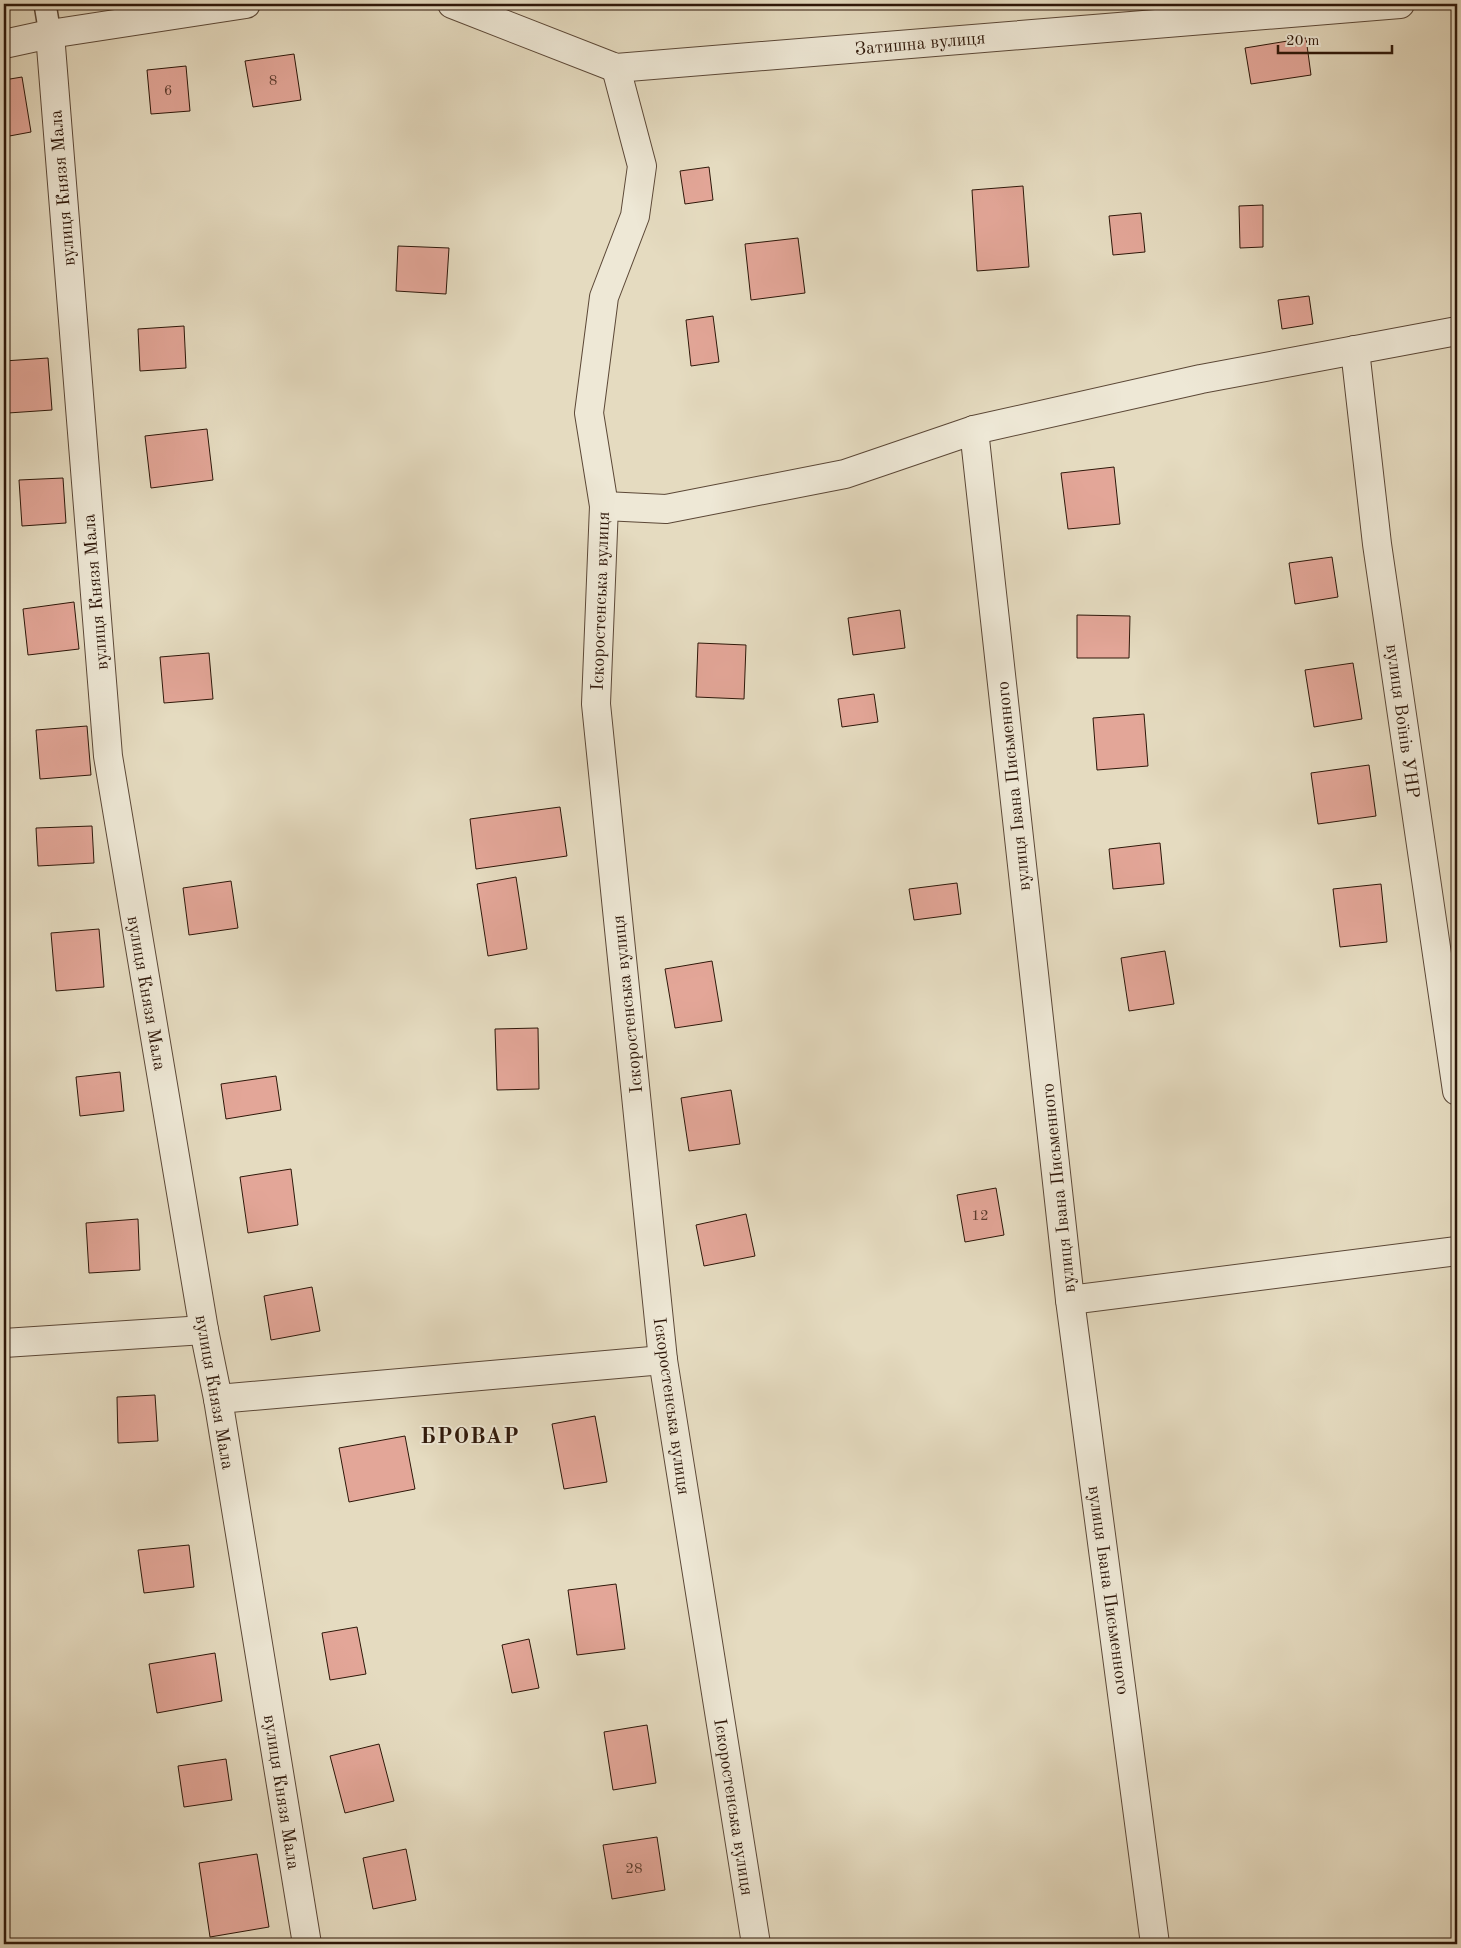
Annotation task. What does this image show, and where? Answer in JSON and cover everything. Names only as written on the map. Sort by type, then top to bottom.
[{"type":"street","points":[[4,44],[50,34],[246,4]]},
{"type":"street","name":"Затишна вулиця","points":[[452,4],[616,68],[1400,4]]},
{"type":"street","name":"вулиця Князя Мала","points":[[50,34],[108,756],[204,1330],[218,1399],[307,1944]]},
{"type":"street","name":"Іскоростенська вулиця","points":[[616,68],[642,166],[635,216],[604,297],[589,413],[604,506],[596,704],[663,1360],[756,1944]]},
{"type":"street","points":[[604,506],[666,509],[845,474],[974,430],[1201,379],[1457,331]]},
{"type":"street","name":"вулиця Воїнів УНР","points":[[1355,350],[1377,544],[1457,1091]]},
{"type":"street","name":"вулиця Івана Письменного","points":[[974,430],[1070,1300],[1155,1944]]},
{"type":"street","points":[[1070,1300],[1457,1251]]},
{"type":"street","points":[[4,1343],[204,1330]]},
{"type":"street","points":[[218,1399],[663,1360]]},
{"type":"lane","points":[[45,4],[50,34]]},
{"type":"building","points":[[1306,38],[1311,75],[1251,84],[1245,48]]},
{"type":"building","points":[[294,54],[301,100],[253,107],[245,61]]},
{"type":"building","points":[[186,66],[190,111],[151,114],[147,70]]},
{"type":"building","points":[[22,77],[31,132],[4,137],[4,80]]},
{"type":"building","points":[[709,167],[713,200],[685,204],[680,171]]},
{"type":"building","points":[[1023,186],[1029,267],[977,271],[972,190]]},
{"type":"building","points":[[1263,205],[1263,247],[1240,248],[1239,206]]},
{"type":"building","points":[[1141,213],[1145,252],[1113,255],[1109,216]]},
{"type":"building","points":[[798,238],[805,293],[751,300],[745,244]]},
{"type":"building","points":[[398,246],[449,248],[446,294],[396,291]]},
{"type":"building","points":[[1309,296],[1313,324],[1282,329],[1278,300]]},
{"type":"building","points":[[713,316],[719,362],[691,366],[686,320]]},
{"type":"building","points":[[184,326],[186,368],[140,371],[138,329]]},
{"type":"building","points":[[48,358],[52,410],[8,413],[4,361]]},
{"type":"building","points":[[207,429],[213,480],[151,488],[145,436]]},
{"type":"building","points":[[1114,467],[1120,524],[1068,529],[1061,473]]},
{"type":"building","points":[[63,478],[66,523],[22,526],[19,480]]},
{"type":"building","points":[[1332,557],[1338,597],[1295,604],[1289,563]]},
{"type":"building","points":[[74,602],[79,649],[28,655],[23,609]]},
{"type":"building","points":[[900,610],[905,648],[853,655],[848,618]]},
{"type":"building","points":[[1077,615],[1130,616],[1129,658],[1077,658]]},
{"type":"building","points":[[698,643],[746,645],[744,699],[696,697]]},
{"type":"building","points":[[209,653],[213,699],[164,703],[160,657]]},
{"type":"building","points":[[1353,663],[1362,719],[1314,727],[1305,670]]},
{"type":"building","points":[[874,694],[878,722],[842,727],[838,699]]},
{"type":"building","points":[[1144,714],[1148,766],[1097,770],[1093,718]]},
{"type":"building","points":[[87,726],[91,775],[40,779],[36,730]]},
{"type":"building","points":[[1369,765],[1376,816],[1318,824],[1311,773]]},
{"type":"building","points":[[560,807],[567,856],[476,869],[470,819]]},
{"type":"building","points":[[92,826],[94,863],[38,866],[36,828]]},
{"type":"building","points":[[1160,843],[1164,884],[1113,889],[1109,849]]},
{"type":"building","points":[[516,877],[527,949],[488,956],[477,884]]},
{"type":"building","points":[[231,881],[238,928],[189,935],[183,888]]},
{"type":"building","points":[[957,883],[961,914],[914,920],[909,889]]},
{"type":"building","points":[[1381,884],[1387,942],[1340,947],[1333,889]]},
{"type":"building","points":[[99,929],[104,987],[56,991],[51,933]]},
{"type":"building","points":[[1165,951],[1174,1004],[1129,1011],[1121,958]]},
{"type":"building","points":[[712,961],[722,1021],[675,1028],[665,969]]},
{"type":"building","points":[[538,1028],[539,1089],[497,1090],[495,1029]]},
{"type":"building","points":[[120,1072],[124,1111],[80,1116],[76,1077]]},
{"type":"building","points":[[276,1076],[281,1110],[226,1119],[221,1084]]},
{"type":"building","points":[[731,1090],[740,1144],[689,1151],[681,1098]]},
{"type":"building","points":[[291,1169],[298,1225],[248,1233],[240,1177]]},
{"type":"building","points":[[996,1188],[1004,1235],[965,1242],[957,1195]]},
{"type":"building","points":[[746,1214],[755,1256],[704,1266],[696,1225]]},
{"type":"building","points":[[138,1219],[140,1270],[89,1273],[86,1223]]},
{"type":"building","points":[[312,1287],[320,1331],[271,1340],[264,1296]]},
{"type":"building","points":[[155,1395],[158,1441],[118,1443],[117,1397]]},
{"type":"building","points":[[595,1416],[607,1482],[564,1489],[552,1424]]},
{"type":"building","points":[[405,1436],[415,1489],[349,1502],[339,1448]]},
{"type":"building","points":[[189,1545],[194,1587],[144,1593],[138,1550]]},
{"type":"building","points":[[616,1584],[625,1649],[577,1655],[568,1590]]},
{"type":"building","points":[[357,1627],[366,1674],[330,1680],[322,1633]]},
{"type":"building","points":[[529,1639],[539,1688],[512,1693],[502,1645]]},
{"type":"building","points":[[215,1653],[222,1701],[157,1713],[149,1664]]},
{"type":"building","points":[[647,1725],[656,1783],[613,1790],[604,1732]]},
{"type":"building","points":[[379,1744],[394,1801],[345,1813],[330,1756]]},
{"type":"building","points":[[226,1759],[232,1800],[184,1807],[178,1766]]},
{"type":"building","points":[[657,1837],[665,1890],[612,1899],[603,1845]]},
{"type":"building","points":[[406,1849],[416,1900],[373,1909],[363,1858]]},
{"type":"building","points":[[257,1854],[269,1927],[210,1937],[199,1863]]},
{"type":"district","name":"БРОВАР","points":[[470,1435]]}]
